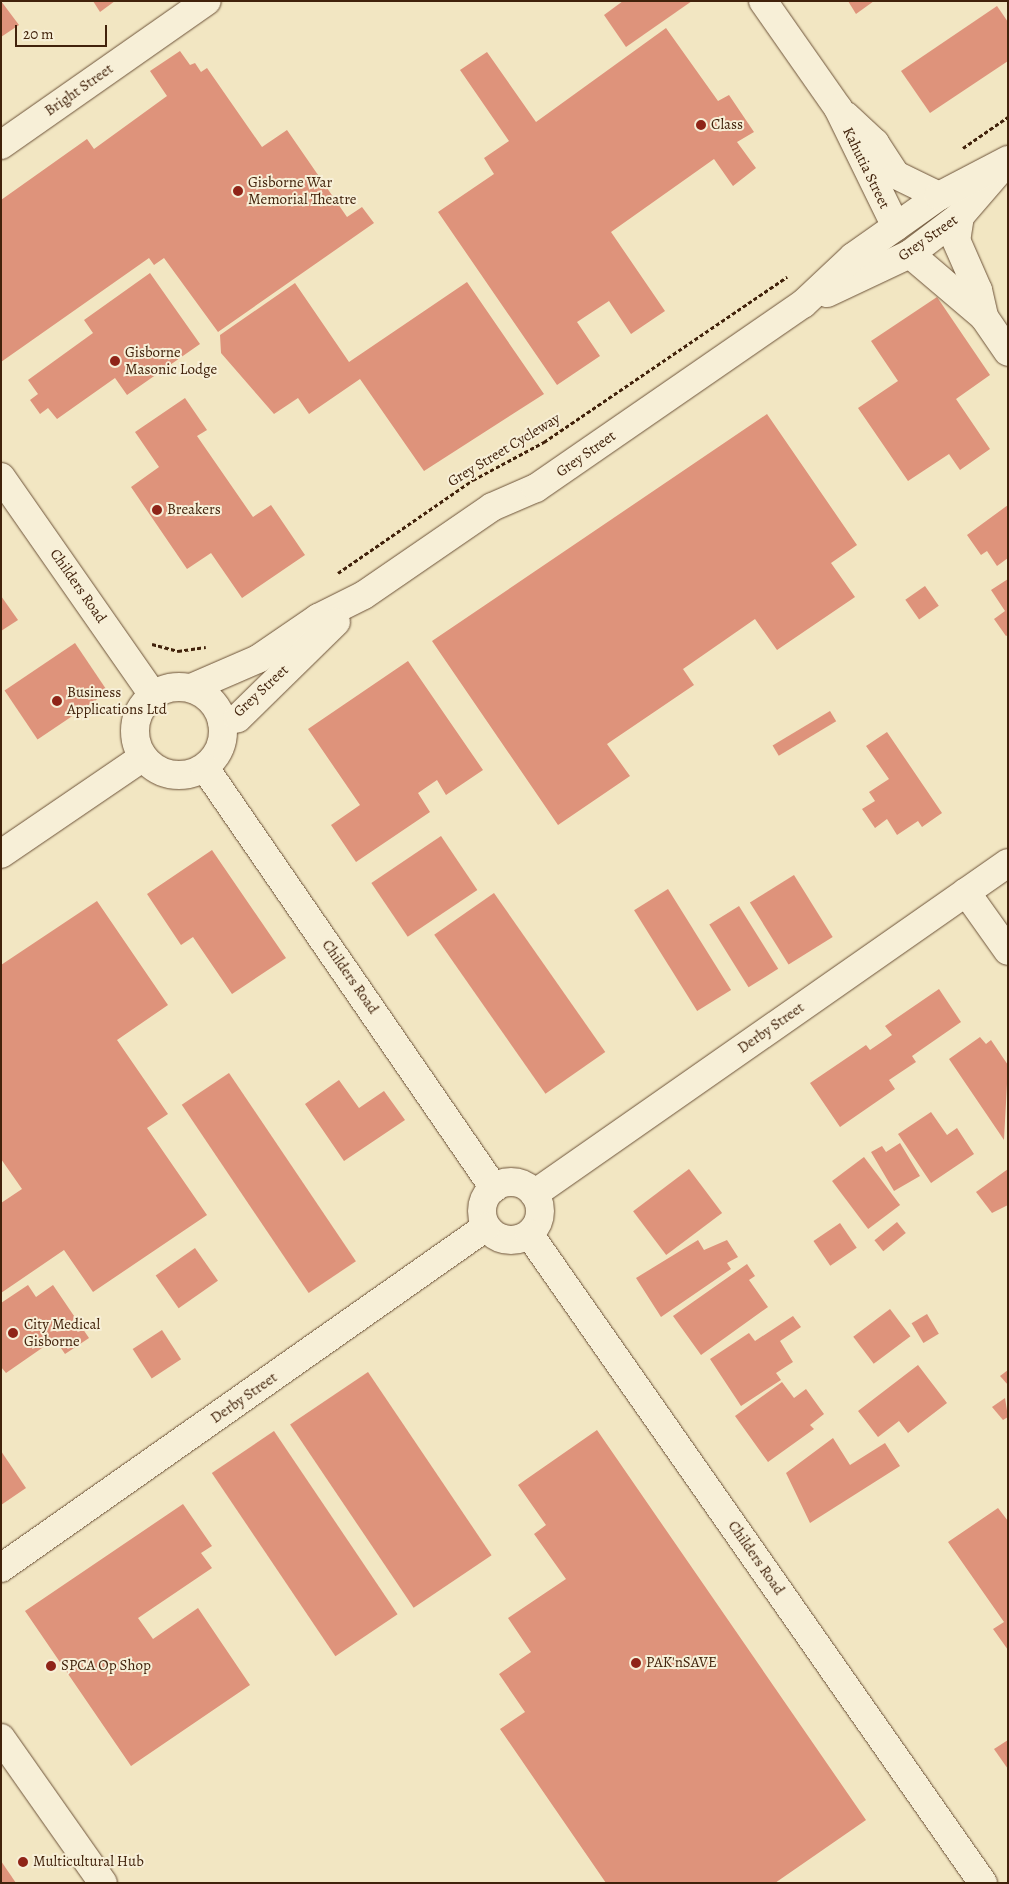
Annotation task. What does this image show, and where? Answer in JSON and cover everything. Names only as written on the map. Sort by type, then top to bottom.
[{"type":"street","name":"Bright Street","points":[[1,145],[207,1]]},
{"type":"street","name":"Kahutia Street","points":[[763,1],[838,108],[896,227]]},
{"type":"street","name":"Kahutia Street","points":[[838,108],[875,143],[896,175],[939,196]]},
{"type":"street","name":"Grey Street","points":[[191,688],[252,663],[318,618],[364,595],[492,507],[536,488],[803,304],[853,258],[939,196],[1008,161]]},
{"type":"street","name":"Grey Street","points":[[803,304],[910,254],[960,216],[1008,161]]},
{"type":"street","points":[[960,216],[956,240],[978,290],[984,317]]},
{"type":"street","points":[[910,254],[984,317],[1008,352]]},
{"type":"street","name":"Childers Road","points":[[1,477],[154,695]]},
{"type":"street","name":"Grey Street","points":[[222,722],[238,718],[364,595]]},
{"type":"street","points":[[165,688],[191,688],[209,700],[222,722],[220,746],[205,768],[193,774],[171,774],[143,757],[135,731],[142,707],[154,695],[165,688]]},
{"type":"street","points":[[1,854],[143,757]]},
{"type":"street","name":"Childers Road","points":[[205,768],[494,1188]]},
{"type":"street","name":"Derby Street","points":[[534,1194],[1008,863]]},
{"type":"street","points":[[966,892],[1008,951]]},
{"type":"street","points":[[518,1184],[534,1194],[539,1209],[535,1228],[529,1234],[509,1240],[486,1227],[482,1209],[494,1188],[518,1184]]},
{"type":"street","name":"Derby Street","points":[[1,1568],[486,1227]]},
{"type":"street","name":"Childers Road","points":[[529,1234],[983,1883]]},
{"type":"street","points":[[1,1738],[103,1883]]},
{"type":"path","points":[[956,152],[1008,117]]},
{"type":"path","name":"Grey Street Cycleway","points":[[332,577],[791,276]]},
{"type":"path","points":[[151,644],[178,651],[216,648]]},
{"type":"building","points":[[1,1],[19,25],[1,37]]},
{"type":"building","points":[[93,1],[115,1],[100,12]]},
{"type":"building","points":[[623,1],[692,1],[626,47],[604,15]]},
{"type":"building","points":[[848,1],[874,1],[856,14]]},
{"type":"building","points":[[997,6],[1008,22],[1008,61],[930,113],[901,71]]},
{"type":"building","points":[[666,28],[718,101],[729,95],[754,132],[737,142],[756,168],[733,186],[714,159],[611,232],[665,311],[631,334],[609,301],[577,322],[600,356],[557,385],[438,212],[494,174],[484,158],[509,141],[460,70],[487,52],[536,122]]},
{"type":"building","name":"Gisborne War Memorial Theatre","points":[[180,51],[190,65],[195,63],[201,72],[207,68],[262,147],[287,130],[347,217],[362,207],[374,223],[218,332],[164,258],[154,265],[149,258],[1,362],[1,200],[87,139],[94,149],[167,96],[150,71]]},
{"type":"building","name":"Gisborne Masonic Lodge","points":[[150,273],[200,344],[127,395],[115,378],[57,419],[48,408],[40,414],[30,400],[38,394],[28,380],[93,333],[84,320]]},
{"type":"building","points":[[467,282],[544,394],[424,471],[360,379],[309,414],[298,398],[274,414],[221,353],[220,335],[295,283],[349,362]]},
{"type":"building","points":[[937,297],[990,375],[956,399],[990,449],[960,470],[949,454],[908,481],[858,408],[898,381],[871,341]]},
{"type":"building","points":[[185,398],[207,430],[197,436],[253,517],[271,505],[305,555],[242,598],[211,553],[187,569],[131,487],[159,467],[135,432]]},
{"type":"building","points":[[767,414],[857,545],[831,563],[855,597],[777,650],[755,619],[683,669],[694,685],[607,744],[630,776],[558,825],[432,641]]},
{"type":"building","points":[[1008,505],[1008,558],[997,566],[987,551],[981,555],[967,535]]},
{"type":"building","points":[[1008,579],[1008,635],[1006,636],[994,619],[1005,611],[991,590]]},
{"type":"building","points":[[925,586],[939,606],[919,619],[905,600]]},
{"type":"building","points":[[1,596],[18,620],[1,631]]},
{"type":"building","points":[[75,643],[108,692],[38,739],[5,691]]},
{"type":"building","points":[[408,661],[483,770],[446,795],[437,780],[418,793],[430,812],[356,862],[331,825],[360,805],[308,729]]},
{"type":"building","points":[[830,711],[836,721],[779,756],[773,746]]},
{"type":"building","points":[[887,732],[942,813],[922,827],[918,821],[897,835],[887,819],[875,828],[862,809],[875,801],[869,792],[889,779],[866,746]]},
{"type":"building","points":[[441,836],[477,890],[408,937],[371,883]]},
{"type":"building","points":[[212,850],[286,958],[232,994],[193,937],[181,945],[147,894]]},
{"type":"building","points":[[794,875],[833,937],[789,964],[750,903]]},
{"type":"building","points":[[668,889],[731,990],[697,1011],[634,910]]},
{"type":"building","points":[[494,893],[605,1052],[545,1094],[434,935]]},
{"type":"building","points":[[97,901],[168,1005],[117,1040],[168,1114],[147,1128],[207,1215],[93,1292],[64,1250],[1,1293],[1,1203],[22,1189],[1,1159],[1,965]]},
{"type":"building","points":[[739,906],[778,969],[749,987],[709,925]]},
{"type":"building","points":[[939,989],[961,1022],[912,1056],[916,1062],[889,1080],[895,1089],[840,1127],[810,1083],[866,1045],[870,1050],[892,1035],[885,1026]]},
{"type":"building","points":[[980,1037],[986,1044],[991,1040],[1008,1065],[1004,1140],[949,1059]]},
{"type":"building","points":[[229,1073],[356,1261],[309,1293],[182,1105]]},
{"type":"building","points":[[339,1080],[359,1108],[384,1091],[405,1120],[344,1161],[305,1104]]},
{"type":"building","points":[[931,1112],[947,1135],[957,1128],[974,1154],[931,1183],[898,1134]]},
{"type":"building","points":[[900,1143],[920,1176],[894,1191],[871,1152],[882,1146],[886,1152]]},
{"type":"building","points":[[864,1157],[900,1205],[868,1229],[832,1181]]},
{"type":"building","points":[[689,1169],[722,1213],[666,1255],[633,1211]]},
{"type":"building","points":[[1008,1169],[1008,1205],[992,1213],[976,1192]]},
{"type":"building","points":[[897,1222],[906,1233],[883,1251],[874,1240]]},
{"type":"building","points":[[840,1223],[857,1248],[830,1266],[813,1241]]},
{"type":"building","points":[[698,1240],[704,1250],[727,1240],[738,1257],[727,1263],[731,1269],[661,1317],[636,1278]]},
{"type":"building","points":[[195,1248],[218,1281],[179,1308],[156,1276]]},
{"type":"building","points":[[747,1264],[755,1276],[749,1280],[768,1307],[701,1355],[673,1316]]},
{"type":"building","points":[[28,1285],[36,1297],[53,1285],[89,1338],[65,1354],[55,1339],[6,1373],[1,1367],[1,1303]]},
{"type":"building","points":[[890,1309],[910,1336],[874,1364],[853,1337]]},
{"type":"building","points":[[927,1314],[939,1334],[923,1343],[912,1323]]},
{"type":"building","points":[[793,1316],[801,1327],[780,1341],[793,1362],[776,1373],[781,1380],[741,1406],[710,1359],[749,1333],[755,1341]]},
{"type":"building","points":[[162,1330],[181,1359],[152,1378],[133,1349]]},
{"type":"building","points":[[918,1365],[947,1403],[908,1433],[899,1421],[878,1437],[858,1411]]},
{"type":"building","points":[[1008,1370],[1008,1385],[1000,1376]]},
{"type":"building","points":[[368,1372],[492,1555],[414,1608],[290,1425]]},
{"type":"building","points":[[782,1382],[794,1398],[806,1389],[824,1414],[810,1425],[814,1429],[768,1462],[735,1416]]},
{"type":"building","points":[[1005,1398],[1008,1417],[1003,1420],[992,1407]]},
{"type":"building","name":"PAK'nSAVE","points":[[597,1430],[866,1820],[775,1883],[606,1883],[500,1729],[525,1712],[499,1674],[531,1652],[508,1618],[566,1579],[534,1534],[546,1525],[518,1485]]},
{"type":"building","points":[[274,1431],[398,1614],[335,1656],[212,1473]]},
{"type":"building","points":[[833,1438],[850,1465],[885,1443],[900,1466],[810,1523],[786,1473]]},
{"type":"building","points":[[1,1451],[26,1488],[1,1505]]},
{"type":"building","points":[[183,1504],[212,1546],[201,1553],[212,1568],[138,1618],[153,1639],[198,1608],[250,1685],[131,1766],[25,1611]]},
{"type":"building","points":[[998,1508],[1008,1521],[1008,1650],[993,1629],[1004,1622],[948,1542]]},
{"type":"building","points":[[1008,1740],[1008,1769],[994,1749]]},
{"type":"building","points":[[1,1861],[16,1883],[1,1883]]},
{"type":"place","name":"Class","points":[[701,125]]},
{"type":"place","name":"Gisborne War Memorial Theatre","points":[[238,191]]},
{"type":"place","name":"Gisborne Masonic Lodge","points":[[115,361]]},
{"type":"place","name":"Breakers","points":[[157,510]]},
{"type":"place","name":"Business Applications Ltd","points":[[57,701]]},
{"type":"place","name":"City Medical Gisborne","points":[[13,1333]]},
{"type":"place","name":"PAK'nSAVE","points":[[636,1663]]},
{"type":"place","name":"SPCA Op Shop","points":[[51,1666]]},
{"type":"place","name":"Multicultural Hub","points":[[23,1862]]}]
